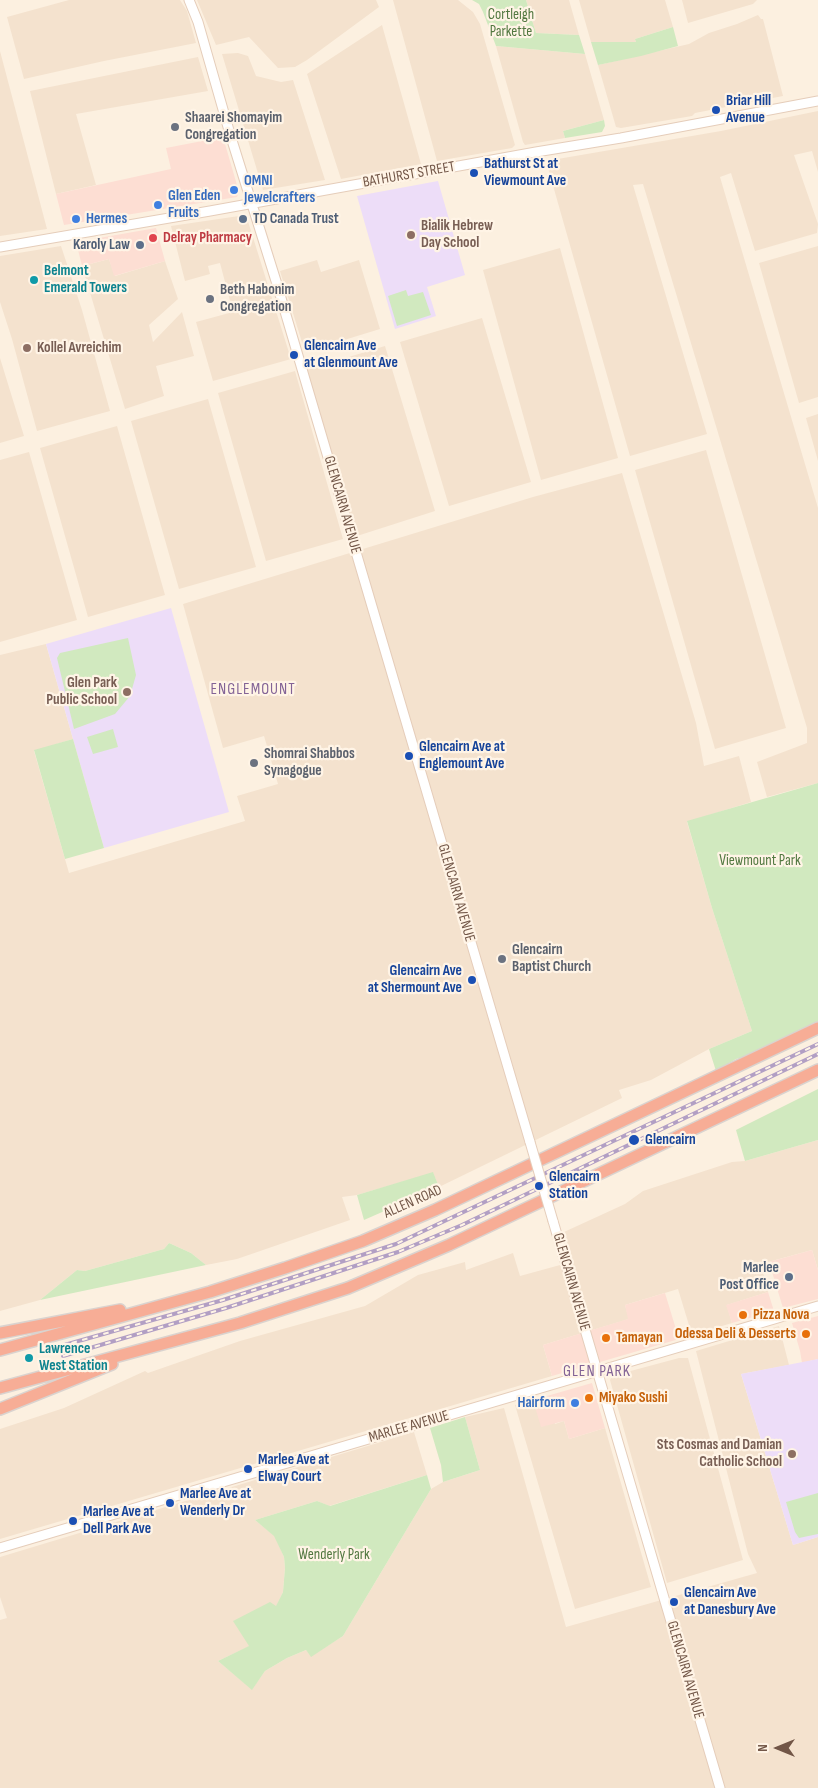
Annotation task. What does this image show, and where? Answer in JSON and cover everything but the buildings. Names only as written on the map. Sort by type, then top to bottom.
[{"type":"highway","name":"ALLEN ROAD","points":[[0,1350],[210,1292],[354,1244],[435,1210],[818,1028]]},
{"type":"highway","points":[[0,1388],[258,1318],[356,1285],[449,1245],[818,1070]]},
{"type":"highway","points":[[0,1333],[210,1292]]},
{"type":"highway","points":[[0,1409],[157,1346]]},
{"type":"street","name":"GLENCAIRN AVENUE","points":[[189,0],[198,22],[228,129],[252,203],[720,1788]]},
{"type":"street","name":"BATHURST STREET","points":[[0,247],[818,102]]},
{"type":"street","name":"MARLEE AVENUE","points":[[0,1548],[818,1306]]},
{"type":"shaded area","points":[[69,0],[180,0],[187,11],[196,43],[24,79],[7,17]]},
{"type":"shaded area","points":[[197,0],[376,0],[379,7],[307,60],[295,67],[278,68],[249,37],[216,45]]},
{"type":"shaded area","points":[[393,0],[458,0],[473,12],[480,24],[515,145],[512,148],[437,161]]},
{"type":"shaded area","points":[[526,0],[569,0],[579,35],[536,33]]},
{"type":"shaded area","points":[[579,0],[665,0],[673,27],[635,39],[636,42],[591,42]]},
{"type":"shaded area","points":[[682,0],[757,0],[753,4],[688,23]]},
{"type":"shaded area","points":[[758,15],[763,19],[783,96],[695,113],[692,116],[621,128],[616,127],[598,65],[689,44],[709,33]]},
{"type":"shaded area","points":[[382,25],[421,164],[341,179],[307,74]]},
{"type":"shaded area","points":[[496,46],[585,54],[604,120],[563,131],[565,138],[525,145]]},
{"type":"shaded area","points":[[0,51],[47,229],[0,236]]},
{"type":"shaded area","points":[[238,53],[248,56],[256,76],[281,82],[293,80],[325,180],[263,190],[222,54]]},
{"type":"shaded area","points":[[198,57],[208,91],[76,114],[96,185],[56,194],[30,91]]},
{"type":"shaded area","points":[[818,111],[818,172],[812,151],[794,155],[818,224],[817,233],[755,251],[731,173],[720,177],[818,508],[818,783],[767,797],[757,762],[807,743],[807,728],[643,184],[633,185],[707,434],[630,456],[546,161],[721,131]]},
{"type":"shaded area","points":[[223,137],[239,192],[237,197],[64,225],[56,194],[171,169],[166,148]]},
{"type":"shaded area","name":"Bialik Hebrew Day School","points":[[438,181],[465,275],[427,287],[436,316],[395,329],[357,196]]},
{"type":"shaded area","points":[[246,215],[291,359],[213,381],[196,322],[233,312],[220,263],[208,266],[210,274],[185,281],[171,226]]},
{"type":"shaded area","points":[[156,228],[165,261],[114,276],[109,259],[82,266],[76,242]]},
{"type":"shaded area","points":[[61,246],[82,310],[110,411],[37,431],[0,302],[0,256]]},
{"type":"shaded area","points":[[818,246],[818,397],[799,403],[759,263]]},
{"type":"shaded area","points":[[560,248],[618,458],[541,480],[483,270]]},
{"type":"shaded area","points":[[109,259],[115,276],[165,261],[178,299],[149,325],[153,342],[182,312],[194,356],[156,366],[164,396],[125,409],[82,266]]},
{"type":"shaded area","points":[[317,260],[321,272],[359,260],[380,329],[305,352],[280,271]]},
{"type":"shaded area","points":[[482,318],[531,482],[449,506],[400,342]]},
{"type":"shaded area","points":[[385,346],[435,511],[357,536],[306,370]]},
{"type":"shaded area","points":[[0,358],[24,436],[0,443]]},
{"type":"shaded area","points":[[295,371],[343,539],[266,561],[218,393]]},
{"type":"shaded area","points":[[208,399],[256,567],[179,589],[131,421]]},
{"type":"shaded area","points":[[818,414],[818,461],[806,418]]},
{"type":"shaded area","points":[[117,426],[165,595],[88,617],[40,448]]},
{"type":"shaded area","points":[[706,450],[786,728],[715,749],[635,470]]},
{"type":"shaded area","points":[[29,452],[77,620],[0,642],[0,460]]},
{"type":"shaded area","points":[[622,473],[696,723],[704,766],[739,756],[751,802],[687,822],[712,908],[752,1031],[709,1049],[651,1080],[619,1090],[622,1098],[439,1187],[433,1173],[357,1195],[342,1197],[350,1220],[237,1259],[206,1265],[191,1253],[169,1243],[164,1249],[85,1271],[77,1270],[40,1300],[0,1311],[0,655],[46,644],[73,739],[34,751],[69,873],[245,821],[237,796],[278,784],[264,736],[223,748],[183,604],[533,497]]},
{"type":"shaded area","name":"Glen Park Public School","points":[[171,608],[229,812],[104,848],[46,644]]},
{"type":"shaded area","points":[[818,1140],[818,1270],[812,1250],[761,1264],[768,1292],[727,1305],[732,1323],[692,1335],[678,1289],[625,1305],[629,1319],[543,1345],[552,1376],[0,1539],[0,1429],[64,1408],[145,1371],[148,1373],[240,1341],[365,1306],[418,1275],[465,1262],[466,1270],[513,1253],[520,1276],[571,1262],[564,1232],[625,1204],[643,1191],[732,1162],[745,1161]]},
{"type":"shaded area","points":[[812,1250],[818,1270],[818,1299],[783,1308],[769,1262]]},
{"type":"shaded area","points":[[768,1292],[774,1311],[732,1323],[726,1305]]},
{"type":"shaded area","points":[[665,1293],[679,1339],[552,1376],[543,1345],[628,1319],[625,1305]]},
{"type":"shaded area","points":[[818,1316],[818,1359],[802,1363],[792,1323]]},
{"type":"shaded area","points":[[779,1326],[789,1365],[741,1374],[793,1545],[818,1537],[818,1788],[0,1788],[0,1620],[7,1618],[0,1597],[0,1557],[414,1432],[427,1475],[329,1506],[317,1501],[255,1520],[275,1536],[284,1557],[283,1592],[276,1607],[234,1621],[250,1646],[218,1661],[252,1689],[265,1671],[287,1658],[306,1650],[311,1656],[343,1636],[431,1489],[443,1482],[480,1470],[465,1417],[504,1408],[566,1627],[757,1573],[748,1554],[696,1351]]},
{"type":"shaded area","points":[[679,1358],[688,1358],[743,1560],[667,1583],[610,1380],[612,1376]]},
{"type":"shaded area","name":"Sts Cosmas and Damian Catholic School","points":[[818,1359],[818,1537],[793,1545],[741,1374]]},
{"type":"shaded area","points":[[592,1383],[605,1428],[569,1439],[564,1421],[541,1427],[533,1400]]},
{"type":"shaded area","points":[[547,1396],[555,1424],[564,1421],[569,1439],[605,1428],[651,1587],[575,1609],[515,1405]]},
{"type":"green space","name":"Cortleigh Parkette","points":[[472,0],[526,0],[536,33],[579,35],[585,54],[496,46],[479,4]]},
{"type":"green space","points":[[673,27],[678,46],[598,65],[591,42],[636,42],[635,39]]},
{"type":"green space","points":[[604,120],[605,126],[602,132],[565,138],[563,131]]},
{"type":"green space","points":[[406,290],[408,296],[423,292],[431,315],[397,326],[388,296]]},
{"type":"green space","points":[[128,638],[136,675],[130,696],[115,714],[74,729],[57,658],[60,653]]},
{"type":"green space","points":[[113,729],[118,747],[93,754],[87,737]]},
{"type":"green space","points":[[73,739],[104,848],[65,859],[34,750]]},
{"type":"green space","name":"Viewmount Park","points":[[818,783],[818,1021],[747,1056],[736,1059],[716,1071],[709,1049],[752,1031],[712,908],[687,821]]},
{"type":"green space","points":[[818,1089],[818,1140],[745,1161],[736,1130]]},
{"type":"green space","points":[[433,1172],[439,1187],[364,1220],[357,1195]]},
{"type":"green space","points":[[169,1243],[191,1253],[206,1265],[40,1300],[77,1270],[85,1271],[164,1249]]},
{"type":"green space","points":[[465,1417],[480,1470],[443,1482],[441,1465],[430,1428]]},
{"type":"green space","name":"Wenderly Park","points":[[427,1475],[431,1489],[343,1636],[311,1657],[306,1650],[287,1658],[265,1671],[252,1690],[218,1661],[249,1646],[233,1621],[270,1602],[276,1606],[283,1592],[284,1557],[274,1536],[255,1520],[317,1501],[330,1506]]},
{"type":"green space","points":[[818,1493],[818,1534],[799,1538],[795,1532],[786,1502]]},
{"type":"railway","points":[[61,1346],[223,1300],[396,1244],[818,1044]]},
{"type":"railway","points":[[63,1356],[226,1308],[398,1252],[462,1225],[818,1054]]},
{"type":"place","name":"Briar Hill Avenue","points":[[716,110]]},
{"type":"place","name":"Shaarei Shomayim Congregation","points":[[175,127]]},
{"type":"place","name":"Bathurst St at Viewmount Ave","points":[[474,173]]},
{"type":"place","name":"OMNI Jewelcrafters","points":[[234,190]]},
{"type":"place","name":"Glen Eden Fruits","points":[[158,205]]},
{"type":"place","name":"Hermes","points":[[76,219]]},
{"type":"place","name":"TD Canada Trust","points":[[243,219]]},
{"type":"place","name":"Bialik Hebrew Day School","points":[[411,235]]},
{"type":"place","name":"Delray Pharmacy","points":[[153,238]]},
{"type":"place","name":"Karoly Law","points":[[140,245]]},
{"type":"place","name":"Belmont Emerald Towers","points":[[34,280]]},
{"type":"place","name":"Beth Habonim Congregation","points":[[210,299]]},
{"type":"place","name":"Kollel Avreichim","points":[[27,348]]},
{"type":"place","name":"Glencairn Ave at Glenmount Ave","points":[[294,355]]},
{"type":"place","name":"Glen Park Public School","points":[[127,692]]},
{"type":"place","name":"Glencairn Ave at Englemount Ave","points":[[409,756]]},
{"type":"place","name":"Shomrai Shabbos Synagogue","points":[[254,763]]},
{"type":"place","name":"Glencairn Baptist Church","points":[[502,959]]},
{"type":"place","name":"Glencairn Ave at Shermount Ave","points":[[472,980]]},
{"type":"place","name":"Glencairn","points":[[634,1140]]},
{"type":"place","name":"Glencairn Station","points":[[539,1186]]},
{"type":"place","name":"Marlee Post Office","points":[[789,1277]]},
{"type":"place","name":"Pizza Nova","points":[[743,1315]]},
{"type":"place","name":"Odessa Deli & Desserts","points":[[806,1334]]},
{"type":"place","name":"Tamayan","points":[[606,1338]]},
{"type":"place","name":"Lawrence West Station","points":[[29,1358]]},
{"type":"place","name":"Miyako Sushi","points":[[589,1398]]},
{"type":"place","name":"Hairform","points":[[575,1403]]},
{"type":"place","name":"Sts Cosmas and Damian Catholic School","points":[[792,1454]]},
{"type":"place","name":"Marlee Ave at Elway Court","points":[[248,1469]]},
{"type":"place","name":"Marlee Ave at Wenderly Dr","points":[[170,1503]]},
{"type":"place","name":"Marlee Ave at Dell Park Ave","points":[[73,1521]]},
{"type":"place","name":"Glencairn Ave at Danesbury Ave","points":[[674,1602]]},
{"type":"district","name":"ENGLEMOUNT","points":[[253,690]]},
{"type":"district","name":"GLEN PARK","points":[[597,1372]]}]
